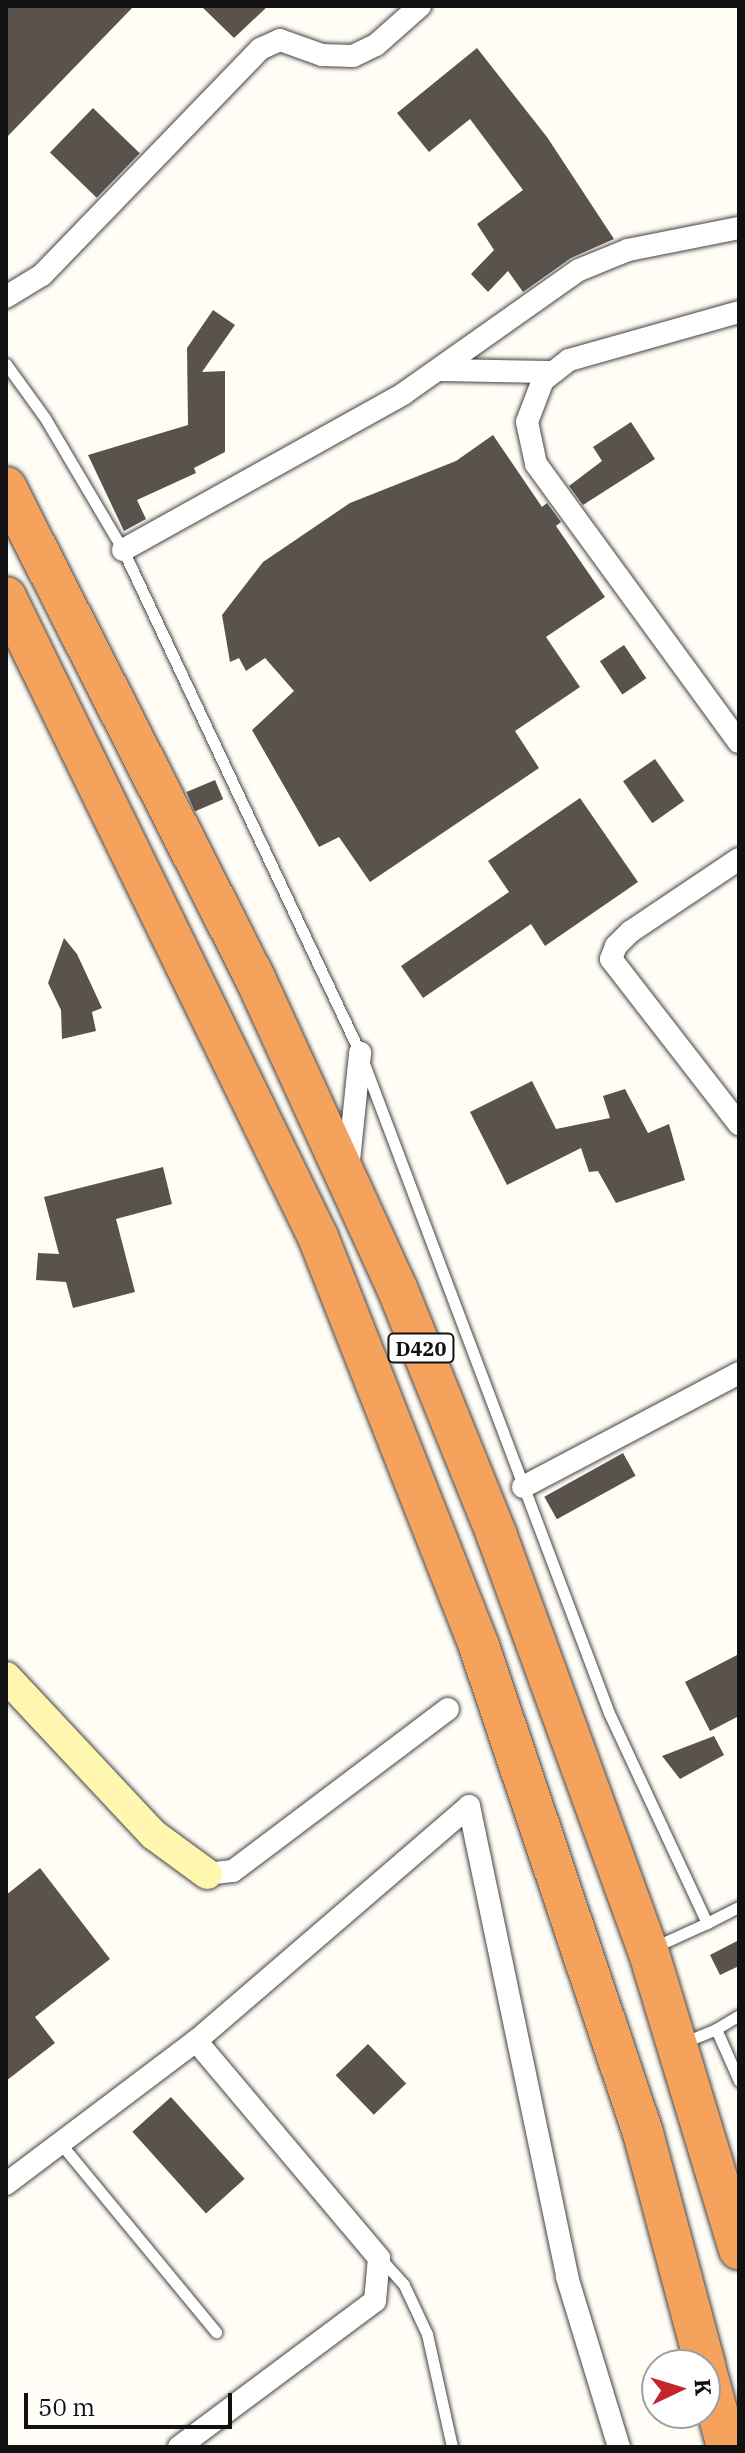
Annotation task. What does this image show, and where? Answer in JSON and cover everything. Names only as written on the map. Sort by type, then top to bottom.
[{"type":"highway","name":"D420","points":[[6,487],[255,978],[397,1288],[497,1536],[648,1950],[739,2249]]},
{"type":"highway","name":"D420","points":[[6,597],[324,1252],[479,1646],[643,2133],[700,2349]]},
{"type":"highway","name":"D420","points":[[721,2425],[727,2447]]},
{"type":"street","points":[[6,297],[42,275],[260,49],[280,40],[322,55],[353,56],[386,38],[420,6]]},
{"type":"street","points":[[123,550],[441,370],[579,270],[628,250],[739,228]]},
{"type":"street","points":[[739,312],[582,355],[550,372],[536,391],[527,422],[536,464],[739,742]]},
{"type":"street","points":[[441,370],[550,372]]},
{"type":"street","points":[[739,859],[630,932],[611,959],[739,1124]]},
{"type":"street","points":[[347,1179],[360,1053]]},
{"type":"street","points":[[523,1487],[739,1373]]},
{"type":"street","points":[[6,1677],[154,1835],[207,1874],[233,1871],[448,1709]]},
{"type":"street","points":[[6,2184],[196,2041],[469,1806],[567,2277],[619,2447]]},
{"type":"street","points":[[179,2447],[375,2301],[379,2258],[196,2041]]},
{"type":"lane","points":[[6,364],[67,452],[123,550],[360,1053],[609,1713],[707,1923]]},
{"type":"lane","points":[[648,1950],[739,1907]]},
{"type":"lane","points":[[678,2045],[716,2029],[739,2015]]},
{"type":"lane","points":[[716,2029],[739,2081]]},
{"type":"lane","points":[[61,2144],[216,2332]]},
{"type":"lane","points":[[379,2258],[404,2285],[427,2334],[440,2413],[452,2447]]},
{"type":"building","points":[[6,6],[134,6],[6,138]]},
{"type":"building","points":[[201,6],[268,6],[234,38]]},
{"type":"building","points":[[477,48],[547,137],[614,239],[571,258],[523,292],[508,271],[488,292],[471,274],[494,250],[477,224],[523,190],[470,119],[429,152],[397,113]]},
{"type":"building","points":[[93,108],[140,153],[97,198],[50,153]]},
{"type":"building","points":[[213,310],[235,325],[202,372],[225,371],[225,452],[194,468],[196,473],[137,500],[146,519],[124,531],[88,455],[188,425],[187,348]]},
{"type":"building","points":[[631,422],[655,459],[583,505],[569,486],[602,461],[593,447]]},
{"type":"building","points":[[493,435],[542,507],[547,503],[561,522],[556,526],[605,597],[546,637],[580,687],[515,731],[539,768],[370,882],[339,837],[319,847],[252,730],[294,691],[265,658],[246,671],[239,658],[230,662],[222,615],[263,562],[350,503],[456,461]]},
{"type":"building","points":[[624,645],[646,678],[622,694],[600,661]]},
{"type":"building","points":[[655,759],[684,801],[652,823],[623,781]]},
{"type":"building","points":[[215,780],[223,799],[195,811],[186,792]]},
{"type":"building","points":[[580,798],[638,882],[545,946],[531,924],[423,998],[401,966],[509,892],[488,861]]},
{"type":"building","points":[[64,938],[77,954],[102,1008],[92,1012],[96,1031],[62,1039],[61,1010],[48,983]]},
{"type":"building","points":[[532,1081],[556,1129],[610,1118],[603,1096],[625,1089],[648,1133],[669,1124],[685,1180],[616,1203],[598,1171],[589,1172],[581,1148],[507,1185],[470,1112]]},
{"type":"building","points":[[163,1167],[172,1204],[116,1219],[135,1292],[73,1308],[66,1282],[36,1280],[38,1253],[59,1254],[44,1197]]},
{"type":"building","points":[[623,1453],[636,1476],[557,1519],[544,1497]]},
{"type":"building","points":[[739,1654],[739,1716],[710,1731],[685,1682]]},
{"type":"building","points":[[714,1736],[724,1755],[680,1779],[662,1756]]},
{"type":"building","points":[[40,1868],[110,1959],[35,2017],[55,2043],[6,2081],[6,1895]]},
{"type":"building","points":[[739,1940],[739,1966],[720,1975],[710,1955]]},
{"type":"building","points":[[368,2044],[406,2084],[374,2115],[336,2075]]},
{"type":"building","points":[[171,2097],[245,2179],[206,2214],[132,2132]]}]
